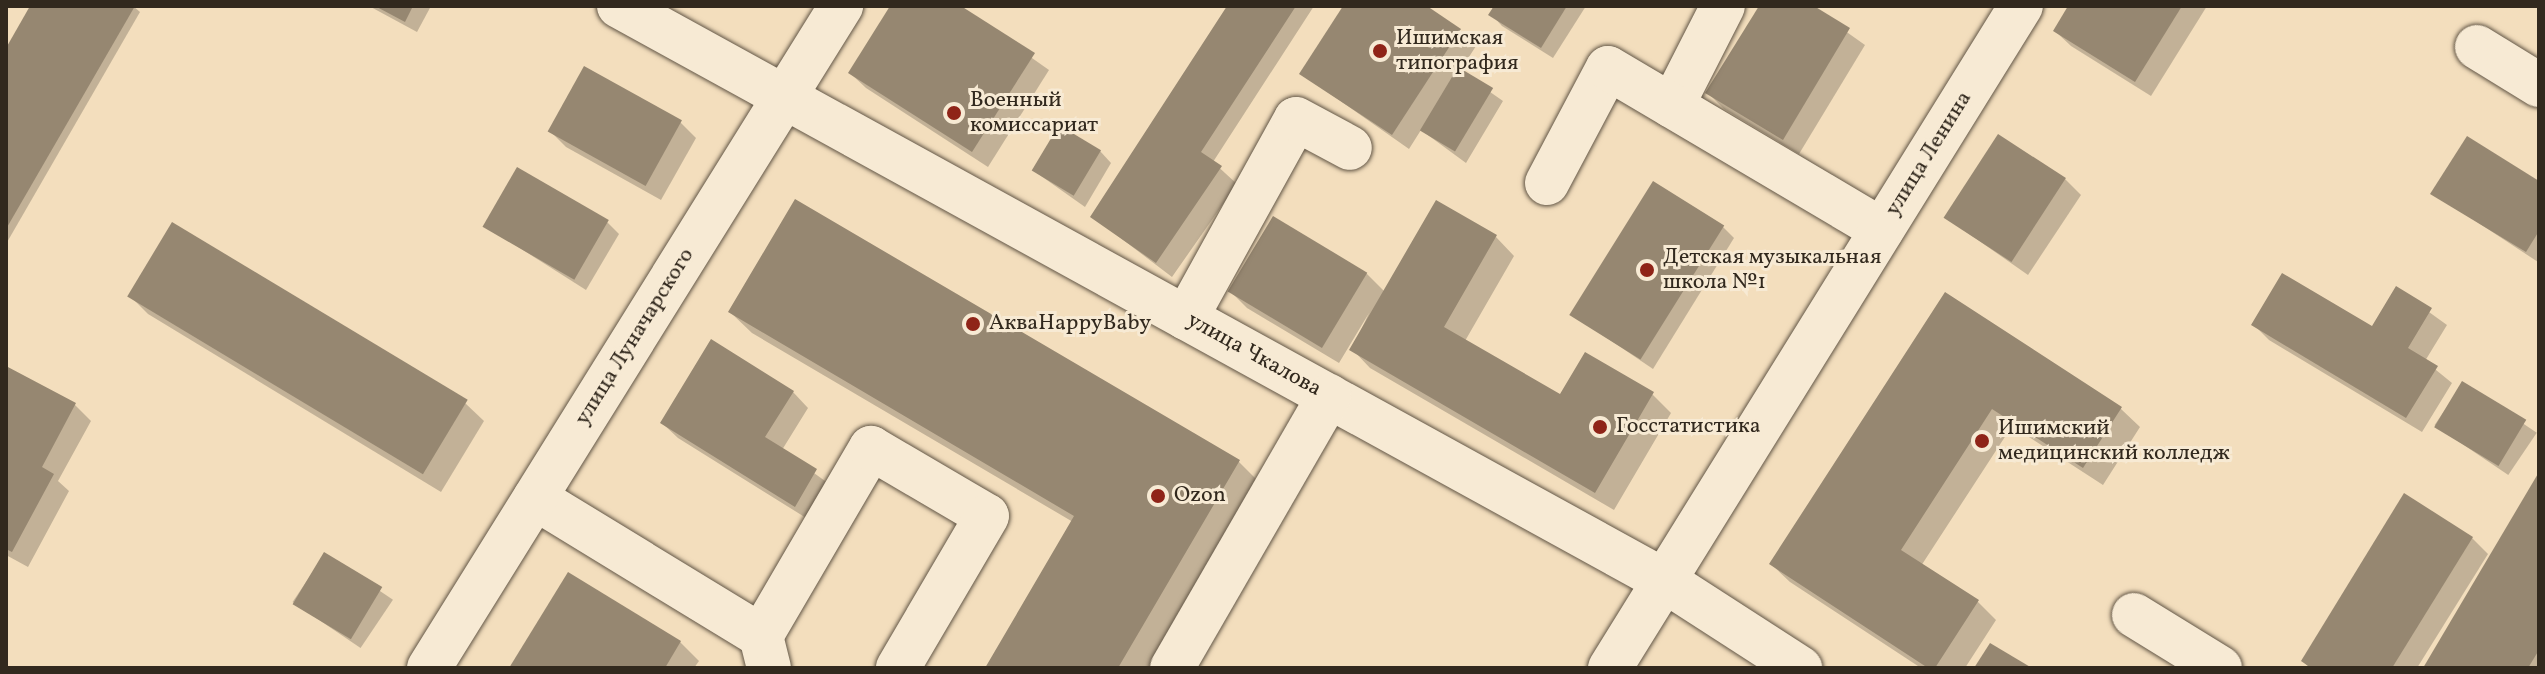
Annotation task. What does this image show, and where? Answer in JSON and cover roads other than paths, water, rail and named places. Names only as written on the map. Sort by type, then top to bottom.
[{"type":"street","name":"улица Чкалова","points":[[619,6],[1665,581],[1800,668]]},
{"type":"street","name":"улица Луначарского","points":[[429,668],[841,6]]},
{"type":"street","points":[[1672,106],[1723,6]]},
{"type":"street","name":"улица Ленина","points":[[1610,668],[2021,6]]},
{"type":"street","points":[[2477,47],[2539,85]]},
{"type":"street","points":[[1547,183],[1608,68],[1882,230]]},
{"type":"street","points":[[1186,318],[1296,119],[1350,148]]},
{"type":"street","points":[[1172,668],[1329,396]]},
{"type":"street","points":[[535,498],[765,652],[871,448],[987,516],[898,668]]},
{"type":"street","points":[[2134,615],[2220,668]]},
{"type":"place","name":"Ишимская типография","points":[[1380,51]]},
{"type":"place","name":"Военный комиссариат","points":[[954,113]]},
{"type":"place","name":"Детская музыкальная школа №1","points":[[1647,270]]},
{"type":"place","name":"АкваHappyBaby","points":[[973,324]]},
{"type":"place","name":"Госстатистика","points":[[1600,427]]},
{"type":"place","name":"Ишимский медицинский колледж","points":[[1982,441]]},
{"type":"place","name":"Ozon","points":[[1158,496]]}]
